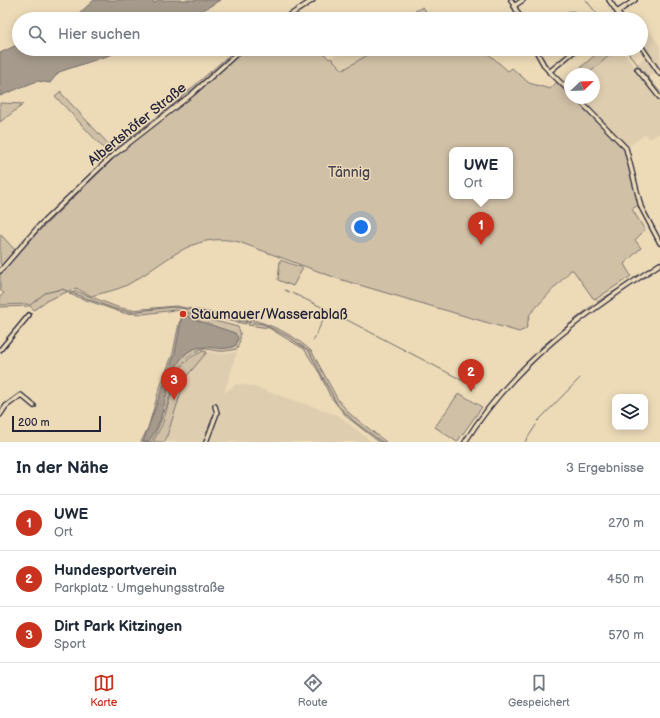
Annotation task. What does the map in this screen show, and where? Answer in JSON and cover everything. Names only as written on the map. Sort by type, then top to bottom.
[{"type":"street","points":[[295,12],[313,0]]},
{"type":"street","points":[[511,0],[517,12]]},
{"type":"street","points":[[514,6],[523,0]]},
{"type":"street","points":[[608,0],[617,12],[635,0]]},
{"type":"street","name":"Albertshöfer Straße","points":[[0,271],[40,226],[111,157],[192,94],[234,56]]},
{"type":"street","points":[[540,56],[550,72],[564,86]]},
{"type":"street","points":[[550,72],[569,56]]},
{"type":"street","points":[[648,56],[660,74]]},
{"type":"street","points":[[636,69],[660,98]]},
{"type":"street","points":[[583,104],[626,148],[641,207],[660,243]]},
{"type":"street","points":[[465,442],[496,400],[526,366],[557,337],[597,305],[660,264]]},
{"type":"street","points":[[0,350],[29,315]]},
{"type":"street","points":[[0,414],[6,406],[21,394],[34,406]]},
{"type":"street","points":[[206,442],[217,413],[215,406]]},
{"type":"shaded area","points":[[94,0],[153,0],[154,3],[159,0],[220,0],[207,8],[196,12],[81,12]]},
{"type":"shaded area","points":[[651,33],[660,46],[660,68],[645,80],[660,99],[660,133],[649,139],[646,134],[626,148],[583,104],[600,104],[600,68],[596,68],[609,56],[626,56],[634,66],[646,56],[648,56],[648,35]]},
{"type":"shaded area","points":[[12,47],[12,56],[107,56],[59,72],[50,83],[37,81],[0,96],[0,53]]},
{"type":"shaded area","points":[[335,56],[366,56],[343,70],[331,58]]},
{"type":"shaded area","points":[[184,314],[193,319],[235,333],[238,338],[236,345],[225,348],[206,347],[194,349],[182,358],[173,374],[158,426],[148,442],[143,442],[175,353],[182,316]]},
{"type":"shaded area","points":[[203,351],[220,354],[237,352],[224,393],[236,384],[248,385],[338,415],[372,442],[153,442],[162,425],[179,369],[191,357]]},
{"type":"green space","points":[[423,7],[426,12],[413,12]]},
{"type":"green space","points":[[228,56],[232,56],[195,90],[111,154],[107,152],[55,96],[61,91],[61,93],[114,150],[176,102]]},
{"type":"green space","name":"Tännig","points":[[237,56],[326,56],[329,59],[331,58],[343,70],[366,56],[491,56],[508,71],[512,68],[529,83],[550,89],[558,81],[561,84],[564,82],[564,104],[581,104],[626,148],[640,204],[632,209],[645,230],[635,240],[641,248],[624,264],[631,276],[596,299],[593,298],[573,270],[571,270],[530,314],[526,329],[519,332],[339,279],[239,242],[222,240],[207,241],[193,245],[166,259],[127,285],[111,291],[91,296],[76,288],[46,301],[34,310],[28,304],[0,305],[0,297],[4,293],[0,290],[0,274],[38,232],[116,156]]},
{"type":"green space","points":[[594,56],[609,56],[595,68],[580,68]]},
{"type":"green space","points":[[0,103],[24,104],[0,122]]},
{"type":"green space","points":[[0,234],[16,251],[2,266],[0,263]]},
{"type":"green space","points":[[280,260],[303,268],[293,286],[278,280]]},
{"type":"green space","points":[[76,291],[117,307],[131,310],[176,306],[247,320],[246,324],[175,310],[143,314],[123,313],[69,294]]},
{"type":"green space","points":[[184,313],[238,327],[240,341],[237,349],[216,351],[202,349],[186,359],[178,368],[156,434],[151,442],[141,442],[148,428],[159,390],[173,353],[179,323]]},
{"type":"green space","points":[[250,319],[283,331],[312,352],[338,400],[350,414],[386,442],[379,442],[347,417],[330,396],[320,374],[304,349],[269,328],[248,325]]},
{"type":"green space","points":[[203,351],[207,352],[186,377],[165,442],[153,442],[162,425],[179,369],[191,357]]},
{"type":"green space","points":[[459,393],[482,407],[457,442],[435,427]]},
{"type":"waterway","points":[[586,0],[595,12]]},
{"type":"waterway","points":[[631,56],[660,92]]},
{"type":"waterway","points":[[597,302],[631,281]]},
{"type":"waterway","points":[[0,307],[29,306],[45,293],[62,289],[115,309],[131,312],[172,307],[195,310],[226,319],[263,324],[289,337],[309,351],[338,406],[356,423],[382,442]]},
{"type":"waterway","points":[[285,290],[289,292]]},
{"type":"waterway","points":[[292,293],[330,311],[475,387]]},
{"type":"waterway","points":[[540,348],[594,304]]},
{"type":"waterway","points":[[313,341],[324,318]]},
{"type":"waterway","points":[[538,421],[580,378]]},
{"type":"waterway","points":[[525,442],[536,425]]},
{"type":"place","name":"UWE","points":[[481,245]]},
{"type":"place","name":"Staumauer/Wasserablaß","points":[[183,314]]},
{"type":"place","name":"Hundesportverein","points":[[471,392]]},
{"type":"place","name":"Dirt Park Kitzingen","points":[[174,400]]}]
